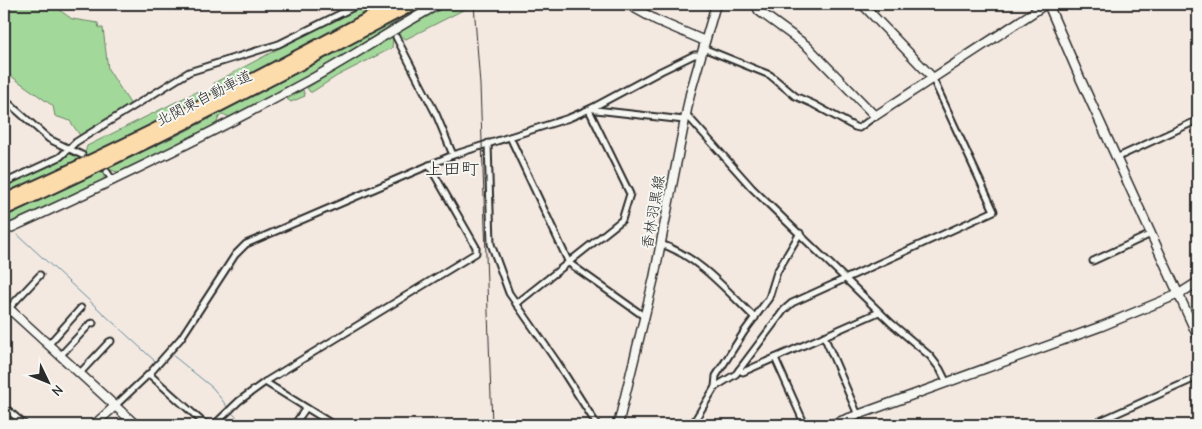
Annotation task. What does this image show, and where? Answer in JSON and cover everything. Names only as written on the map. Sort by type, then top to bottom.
[{"type":"highway","name":"北関東自動車道","points":[[4,200],[173,121],[287,63],[395,4]]},
{"type":"highway","name":"北関東自動車道","points":[[4,210],[178,128],[414,4]]},
{"type":"street","points":[[4,183],[60,157],[76,142],[189,72],[279,44],[360,4]]},
{"type":"street","points":[[4,231],[215,131],[310,80],[439,4]]},
{"type":"street","points":[[627,4],[703,48],[770,75],[795,96],[858,128],[932,77],[1047,4],[1198,338]]},
{"type":"street","name":"香林羽黒線","points":[[618,425],[661,244],[685,116],[716,4]]},
{"type":"street","points":[[762,4],[758,9],[759,11],[803,42],[875,116]]},
{"type":"street","points":[[715,387],[736,374],[789,305],[994,211],[932,77],[862,4]]},
{"type":"street","points":[[396,37],[436,114],[453,155]]},
{"type":"street","points":[[94,425],[149,374],[181,338],[235,254],[246,244],[453,155],[560,122],[590,109],[694,55],[703,48]]},
{"type":"street","points":[[4,99],[49,140],[82,156]]},
{"type":"street","points":[[590,109],[685,116],[752,188],[879,312],[930,356],[940,369],[947,383]]},
{"type":"street","points":[[516,304],[622,220],[630,194],[590,109]]},
{"type":"street","points":[[1116,158],[1198,120]]},
{"type":"street","points":[[510,137],[569,263],[644,317]]},
{"type":"street","points":[[488,143],[491,244],[509,293],[598,425]]},
{"type":"street","points":[[214,425],[239,401],[265,382],[476,253],[476,247],[429,165]]},
{"type":"street","points":[[107,172],[113,181]]},
{"type":"street","points":[[692,425],[715,387],[716,376],[769,298],[777,272],[800,233]]},
{"type":"street","points":[[1093,261],[1151,234]]},
{"type":"street","points":[[661,244],[684,254],[714,278],[754,318]]},
{"type":"street","points":[[40,275],[6,306],[136,425]]},
{"type":"street","points":[[830,425],[1102,326],[1179,294],[1198,282]]},
{"type":"street","points":[[48,344],[81,308]]},
{"type":"street","points":[[738,370],[743,372],[879,312]]},
{"type":"street","points":[[61,355],[93,323]]},
{"type":"street","points":[[824,336],[858,415]]},
{"type":"street","points":[[80,373],[111,341]]},
{"type":"street","points":[[776,358],[805,425]]},
{"type":"street","points":[[149,374],[206,425]]},
{"type":"street","points":[[1091,425],[1198,377]]},
{"type":"street","points":[[265,382],[334,425]]},
{"type":"street","points":[[294,425],[306,408]]},
{"type":"street","points":[[4,413],[8,410],[25,425]]},
{"type":"green space","points":[[4,4],[51,4],[72,19],[98,23],[99,28],[103,28],[108,69],[131,105],[81,137],[70,121],[55,116],[53,106],[4,71]]},
{"type":"green space","points":[[368,4],[383,4],[213,95],[4,195],[4,186],[70,154],[80,157],[85,153],[87,146],[198,91],[212,92],[214,83],[353,9]]},
{"type":"green space","points":[[426,4],[429,4],[404,17],[312,75],[231,118],[223,114],[219,117],[216,125],[209,129],[122,173],[110,170],[104,174],[104,180],[101,182],[4,225],[4,216],[186,131]]},
{"type":"green space","points":[[451,4],[471,4],[471,6],[406,39],[398,35],[393,38],[392,48],[337,76],[312,92],[307,88],[392,36]]},
{"type":"green space","points":[[303,90],[305,96],[291,102],[287,99]]},
{"type":"waterway","points":[[18,235],[156,362]]},
{"type":"waterway","points":[[170,356],[171,354],[213,388],[228,408]]},
{"type":"waterway","points":[[4,401],[30,425]]},
{"type":"waterway","points":[[231,412],[245,425]]},
{"type":"railway","points":[[474,4],[480,85],[492,425]]},
{"type":"district","name":"上田町","points":[[452,169]]}]
